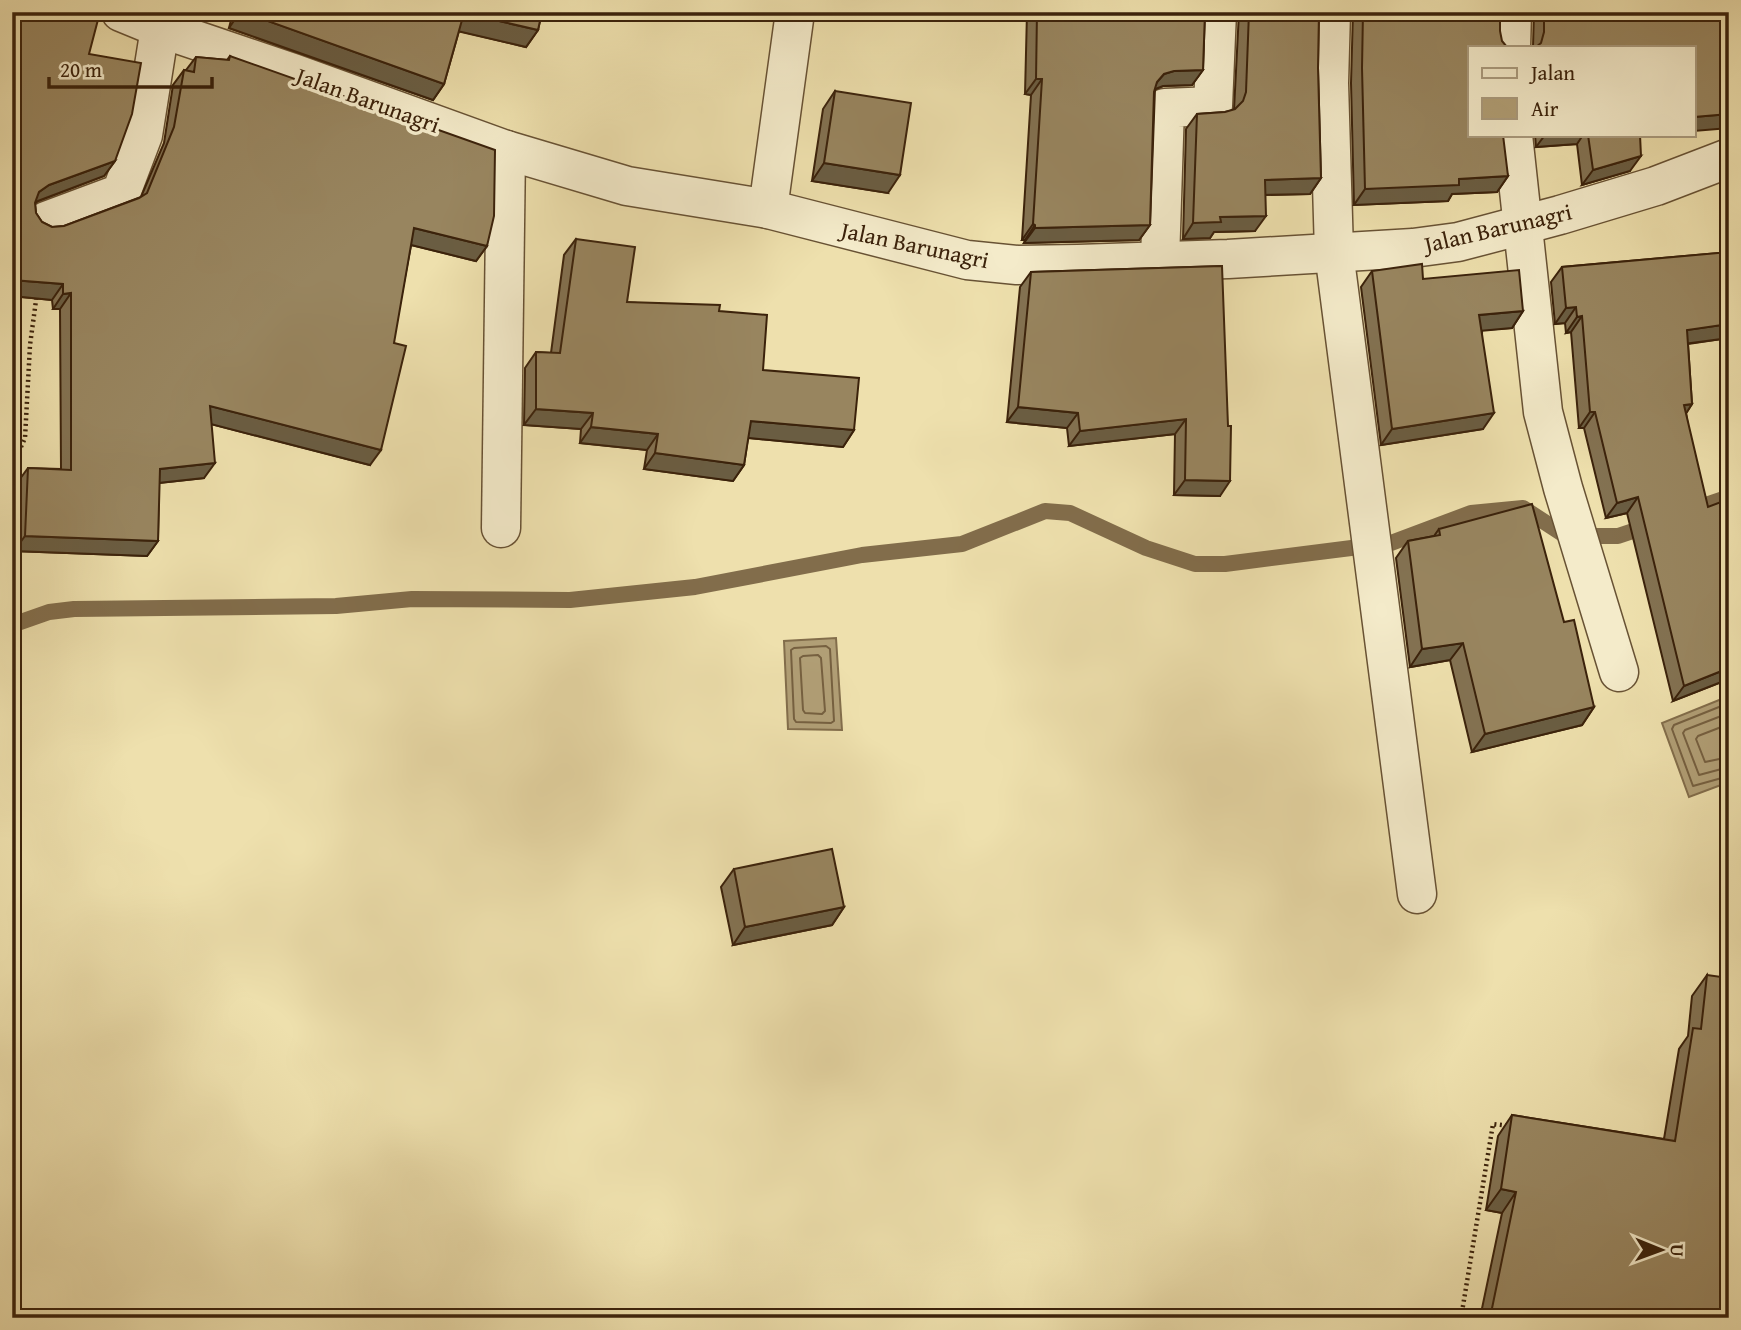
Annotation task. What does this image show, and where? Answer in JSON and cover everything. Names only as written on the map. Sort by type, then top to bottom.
[{"type":"street","name":"Jalan Barunagri","points":[[121,12],[506,150],[626,186],[768,209],[967,260],[1017,265],[1228,260],[1446,244],[1656,186],[1729,158]]},
{"type":"street","points":[[768,209],[795,12]]},
{"type":"street","points":[[1160,261],[1165,108],[1213,106],[1217,12]]},
{"type":"street","points":[[1331,12],[1329,83],[1334,252],[1418,894]]},
{"type":"street","points":[[1511,46],[1512,12]]},
{"type":"street","points":[[46,221],[121,194],[143,135],[160,28]]},
{"type":"street","points":[[1513,136],[1544,412],[1563,488],[1619,672]]},
{"type":"street","points":[[501,528],[506,150]]},
{"type":"path","points":[[12,467],[25,438],[30,345],[46,221]]},
{"type":"path","points":[[1461,1318],[1493,1124],[1521,1128]]},
{"type":"water","points":[[836,638],[842,730],[788,729],[784,641]]},
{"type":"water","points":[[1729,696],[1729,782],[1689,797],[1662,723]]},
{"type":"building","points":[[12,12],[100,12],[89,54],[141,63],[132,114],[115,161],[49,185],[39,192],[35,203],[36,213],[42,222],[52,227],[64,226],[147,193],[174,127],[184,70],[194,72],[196,57],[229,60],[230,56],[495,150],[494,216],[487,246],[414,228],[394,343],[406,346],[381,450],[210,406],[215,463],[160,469],[158,541],[25,536],[28,468],[71,470],[71,293],[63,294],[63,284],[12,280]]},
{"type":"building","points":[[243,12],[542,12],[538,30],[464,13],[444,84]]},
{"type":"building","points":[[1037,12],[1205,12],[1203,70],[1164,74],[1157,82],[1154,92],[1150,225],[1035,228],[1033,224],[1042,79],[1036,79]]},
{"type":"building","points":[[1249,12],[1319,12],[1321,178],[1265,180],[1266,216],[1220,217],[1221,222],[1193,223],[1197,114],[1225,112],[1235,109],[1243,101],[1246,92]]},
{"type":"building","points":[[1363,12],[1500,12],[1500,31],[1506,46],[1468,46],[1468,136],[1503,136],[1508,176],[1459,179],[1459,185],[1365,189]]},
{"type":"building","points":[[1544,12],[1729,12],[1729,114],[1696,117],[1696,46],[1537,46],[1544,32]]},
{"type":"building","points":[[835,91],[911,103],[900,175],[824,163]]},
{"type":"building","points":[[1588,136],[1640,136],[1641,156],[1593,170]]},
{"type":"building","points":[[576,239],[635,247],[627,302],[720,305],[719,311],[767,315],[763,370],[859,378],[854,430],[751,421],[744,465],[655,453],[658,434],[591,427],[593,413],[536,409],[536,352],[560,353]]},
{"type":"building","points":[[1729,252],[1729,324],[1687,330],[1692,404],[1684,405],[1708,507],[1729,499],[1729,668],[1684,686],[1638,497],[1617,503],[1595,412],[1590,412],[1582,316],[1577,317],[1576,307],[1566,308],[1562,267]]},
{"type":"building","points":[[1422,264],[1423,279],[1519,270],[1523,311],[1479,315],[1494,413],[1392,429],[1372,271]]},
{"type":"building","points":[[1222,266],[1228,426],[1231,426],[1230,481],[1185,480],[1186,419],[1080,431],[1078,413],[1018,407],[1031,272]]},
{"type":"building","points":[[1532,504],[1564,622],[1574,620],[1594,707],[1485,734],[1463,643],[1422,649],[1408,541],[1440,535],[1439,529]]},
{"type":"building","points":[[832,849],[844,907],[745,927],[734,869]]},
{"type":"building","points":[[1707,975],[1729,978],[1729,1318],[1490,1318],[1516,1192],[1501,1189],[1512,1115],[1675,1141],[1693,1028],[1701,1029]]},
{"type":"waterway","points":[[1688,511],[1729,497]]},
{"type":"waterway","points":[[12,625],[49,612],[74,609],[336,606],[412,599],[570,600],[695,587],[862,555],[962,544],[1045,511],[1070,513],[1146,548],[1195,564],[1225,564],[1391,543],[1471,513],[1523,508],[1566,536],[1618,536],[1651,525]]}]
